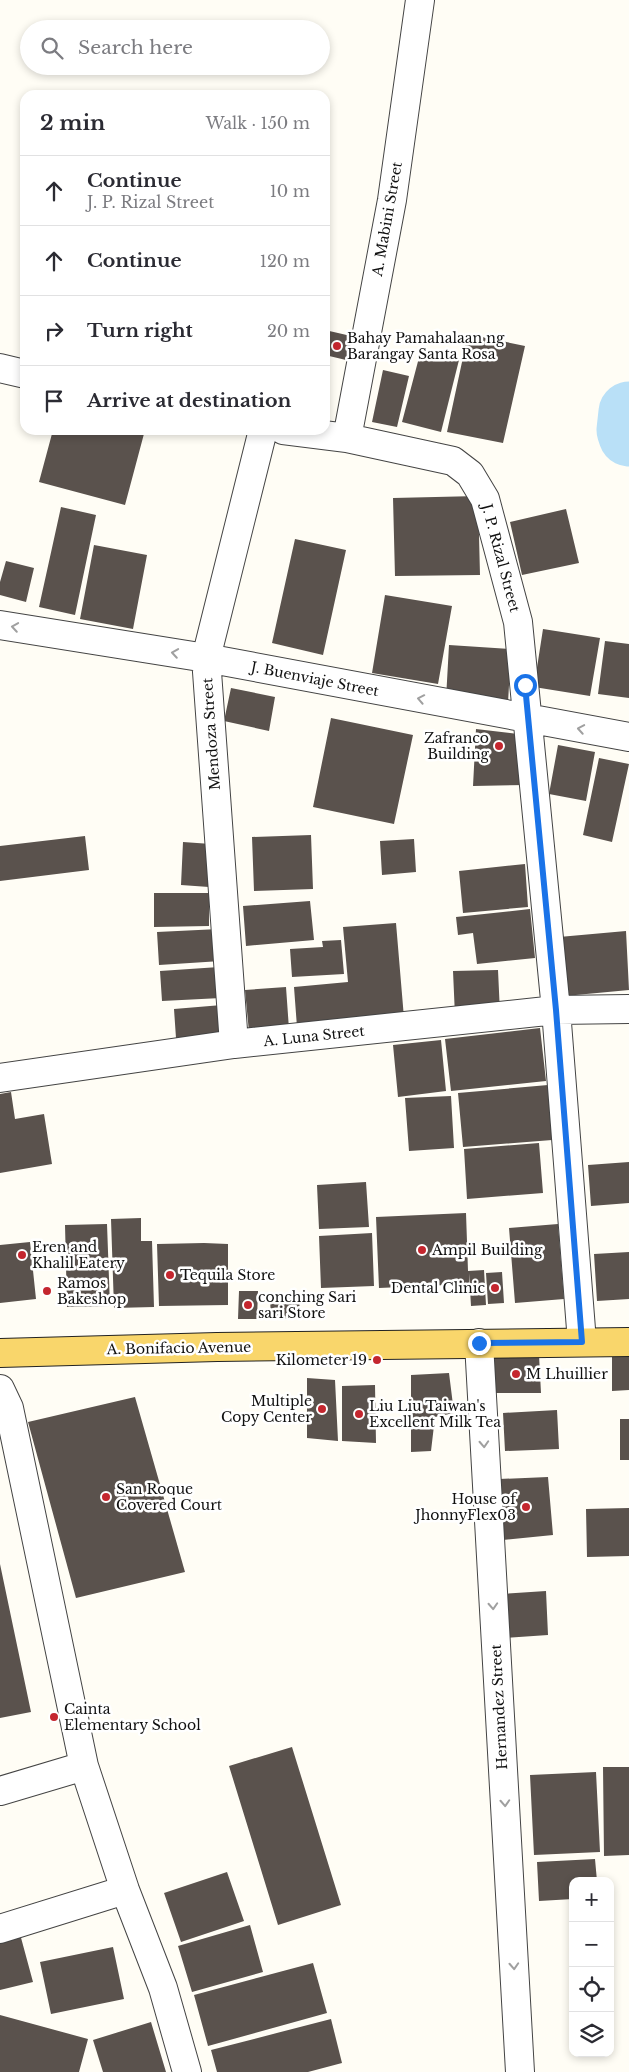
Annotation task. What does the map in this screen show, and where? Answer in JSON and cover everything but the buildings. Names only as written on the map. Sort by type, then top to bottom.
[{"type":"main road","name":"A. Bonifacio Avenue","points":[[0,1353],[479,1343],[629,1342]]},
{"type":"street","name":"A. Mabini Street","points":[[347,438],[392,200],[420,0]]},
{"type":"street","points":[[0,368],[20,373]]},
{"type":"street","name":"Mendoza Street","points":[[234,1044],[206,658],[261,435]]},
{"type":"street","name":"J. P. Rizal Street","points":[[323,435],[347,438],[453,461],[470,474],[485,499],[518,622],[556,1010],[582,1342]]},
{"type":"street","name":"J. Buenviaje Street","points":[[0,624],[206,658],[528,720],[629,737]]},
{"type":"street","name":"A. Luna Street","points":[[0,1078],[234,1044],[556,1010],[629,1009]]},
{"type":"street","name":"Hernandez Street","points":[[479,1343],[520,2072]]},
{"type":"street","points":[[0,1389],[9,1408],[11,1471],[84,1766],[125,1890],[163,1988],[187,2072]]},
{"type":"street","points":[[0,1791],[84,1766]]},
{"type":"street","points":[[0,1929],[125,1890]]},
{"type":"waterway","points":[[629,412],[627,430],[629,436]]},
{"type":"place","name":"Bahay Pamahalaan ng Barangay Santa Rosa","points":[[337,346]]},
{"type":"place","name":"Zafranco Building","points":[[499,746]]},
{"type":"place","name":"Ampil Building","points":[[422,1250]]},
{"type":"place","name":"Eren and Khalil Eatery","points":[[22,1255]]},
{"type":"place","name":"Tequila Store","points":[[170,1275]]},
{"type":"place","name":"Dental Clinic","points":[[495,1288]]},
{"type":"place","name":"Ramos Bakeshop","points":[[47,1291]]},
{"type":"place","name":"conching Sari sari Store","points":[[248,1305]]},
{"type":"place","name":"Kilometer 19","points":[[377,1360]]},
{"type":"place","name":"M Lhuillier","points":[[516,1374]]},
{"type":"place","name":"Multiple Copy Center","points":[[322,1409]]},
{"type":"place","name":"Liu Liu Taiwan's Excellent Milk Tea","points":[[359,1414]]},
{"type":"place","name":"San Roque Covered Court","points":[[106,1497]]},
{"type":"place","name":"House of JhonnyFlex03","points":[[526,1507]]},
{"type":"place","name":"Cainta Elementary School","points":[[54,1717]]},
{"type":"route","points":[[479,1343],[582,1342],[556,1010],[525,685]]}]
